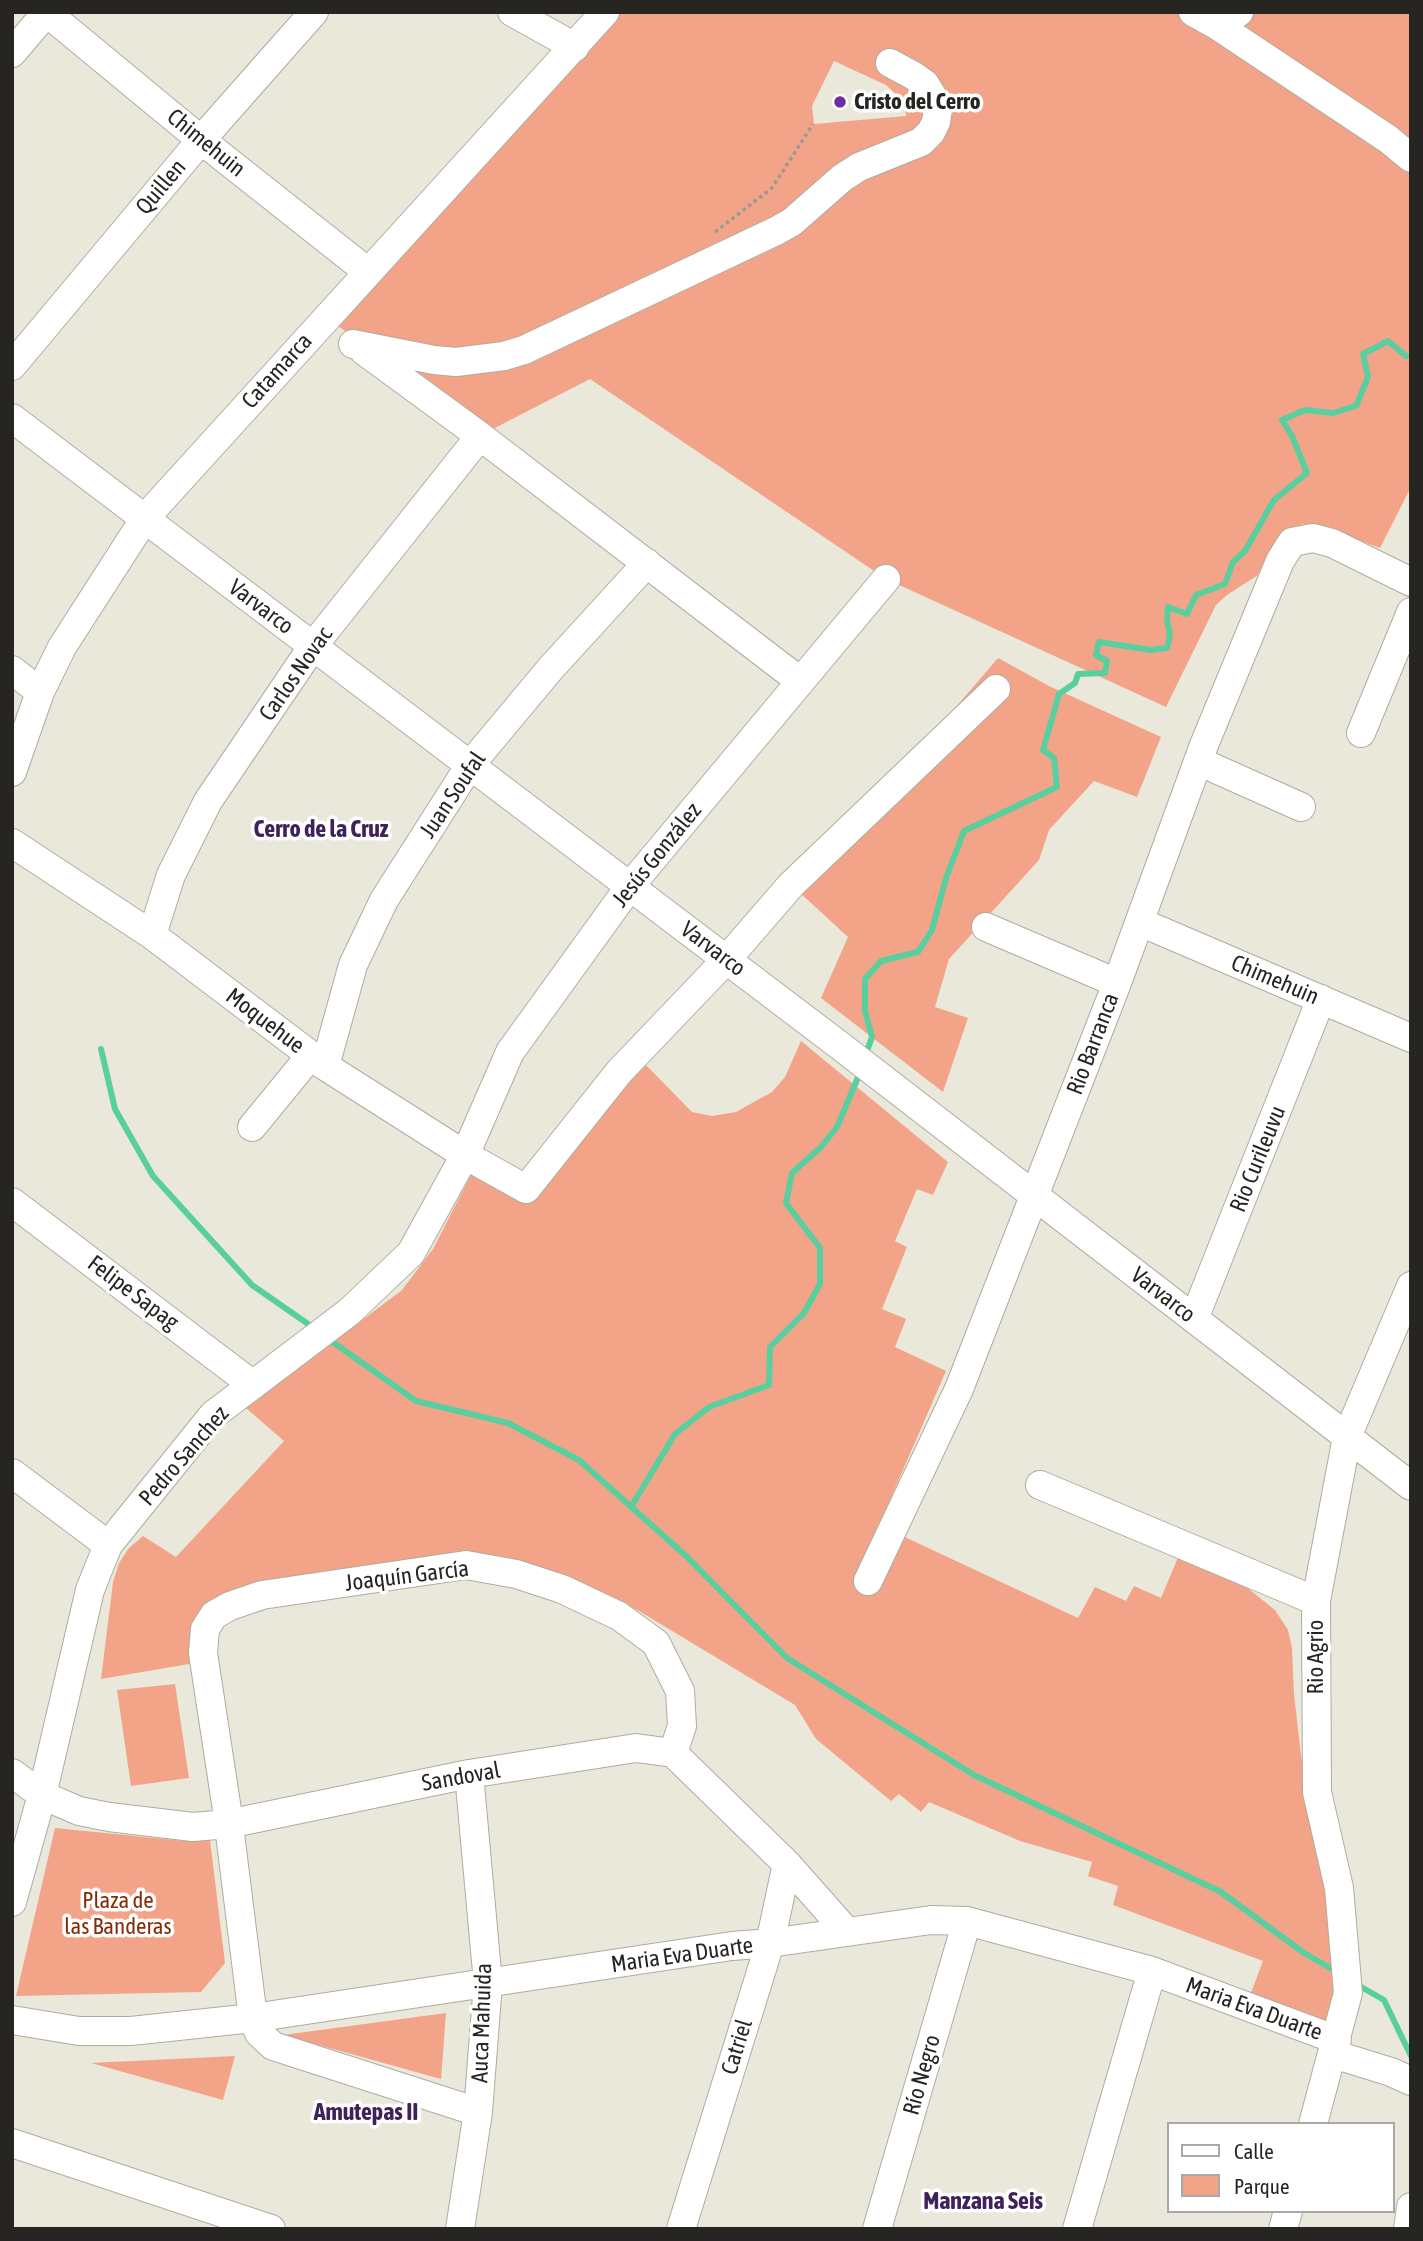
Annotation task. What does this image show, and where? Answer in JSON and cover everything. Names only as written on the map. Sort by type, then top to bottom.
[{"type":"street","name":"Chimehuin","points":[[46,12],[201,140],[368,272]]},
{"type":"street","points":[[12,53],[46,12]]},
{"type":"street","name":"Quillen","points":[[12,366],[201,140],[314,12]]},
{"type":"street","points":[[512,12],[575,47]]},
{"type":"street","name":"Catamarca","points":[[12,772],[40,692],[62,647],[145,518],[605,12]]},
{"type":"street","points":[[1193,12],[1228,19],[1411,158]]},
{"type":"street","points":[[353,344],[434,360],[481,360],[504,356],[524,350],[776,231],[799,217],[842,178],[859,167],[921,142],[931,132],[936,122],[937,109],[933,97],[920,80],[890,63]]},
{"type":"street","points":[[322,321],[480,436],[800,681]]},
{"type":"street","name":"Varvarco","points":[[12,418],[727,959],[1411,1486]]},
{"type":"street","name":"Carlos Novac","points":[[152,935],[171,874],[208,801],[313,646],[480,436]]},
{"type":"street","name":"Rio Barranca","points":[[867,1581],[959,1389],[1035,1196],[1198,761],[1280,561],[1292,542],[1313,538],[1332,543],[1411,582]]},
{"type":"street","name":"Juan Soufal","points":[[318,1061],[353,965],[378,911],[470,765],[551,667],[647,563]]},
{"type":"street","name":"Jesús González","points":[[465,1155],[510,1052],[629,886],[886,579]]},
{"type":"street","points":[[1361,733],[1411,612]]},
{"type":"street","points":[[12,670],[40,692]]},
{"type":"street","points":[[727,959],[791,884],[996,689]]},
{"type":"street","points":[[1198,761],[1301,807]]},
{"type":"street","name":"Moquehue","points":[[12,843],[152,935],[318,1061],[465,1155],[526,1189],[619,1072],[727,959]]},
{"type":"street","name":"Chimehuin","points":[[1139,922],[1411,1038]]},
{"type":"street","points":[[986,927],[1116,983]]},
{"type":"street","name":"Rio Curileuvu","points":[[1194,1319],[1321,999]]},
{"type":"street","points":[[251,1127],[318,1061]]},
{"type":"street","name":"Pedro Sanchez","points":[[12,1902],[42,1795],[90,1590],[108,1545],[213,1415],[349,1312],[411,1253],[465,1155]]},
{"type":"street","name":"Felipe Sapag","points":[[12,1202],[253,1385]]},
{"type":"street","name":"Rio Agrio","points":[[1314,2122],[1348,1993],[1339,1888],[1317,1792],[1316,1601],[1347,1437],[1411,1286]]},
{"type":"street","points":[[12,1472],[108,1545]]},
{"type":"street","points":[[1040,1485],[1316,1601]]},
{"type":"street","name":"Joaquín García","points":[[228,1824],[203,1653],[205,1629],[214,1615],[230,1606],[262,1595],[466,1565],[516,1574],[562,1589],[619,1616],[656,1643],[680,1691],[682,1726],[673,1753]]},
{"type":"street","name":"Sandoval","points":[[12,1773],[42,1795],[79,1811],[193,1827],[228,1824],[469,1774],[636,1748],[673,1753]]},
{"type":"street","points":[[673,1753],[787,1864],[847,1932]]},
{"type":"street","name":"Auca Mahuida","points":[[460,2229],[478,2112],[488,1983],[469,1774]]},
{"type":"street","points":[[228,1824],[253,2018],[259,2033],[273,2046],[478,2112]]},
{"type":"street","name":"Catriel","points":[[681,2229],[769,1943],[787,1864]]},
{"type":"street","name":"Maria Eva Duarte","points":[[12,2020],[79,2031],[131,2031],[253,2018],[732,1946],[931,1920],[967,1921],[1152,1971],[1411,2081]]},
{"type":"street","name":"Río Negro","points":[[877,2229],[967,1921]]},
{"type":"street","points":[[1077,2229],[1152,1971]]},
{"type":"street","points":[[12,2143],[271,2229]]},
{"type":"street","points":[[1408,2229],[1411,2207]]},
{"type":"path","points":[[712,234],[772,188],[813,124]]},
{"type":"green space","points":[[618,12],[1411,12],[1411,487],[1380,548],[1318,525],[1303,524],[1289,531],[1277,542],[1258,575],[1216,605],[1166,707],[886,579],[590,379],[487,432],[331,321]],"holes":[[[834,61],[886,85],[905,102],[906,116],[814,124],[812,106]]]},
{"type":"green space","points":[[998,658],[1051,687],[1161,737],[1137,797],[1094,781],[1049,830],[1039,860],[949,959],[935,1007],[968,1018],[943,1092],[821,998],[848,937],[798,891]]},
{"type":"green space","points":[[801,1041],[948,1162],[933,1195],[917,1189],[895,1241],[907,1247],[882,1309],[906,1319],[895,1347],[946,1371],[879,1525],[1078,1618],[1095,1587],[1126,1601],[1134,1586],[1161,1598],[1179,1555],[1245,1586],[1275,1610],[1288,1630],[1292,1648],[1301,1755],[1334,1932],[1334,2031],[1249,1998],[1263,1961],[1113,1905],[1118,1886],[1088,1876],[1092,1862],[1020,1841],[929,1802],[921,1812],[899,1794],[891,1801],[816,1739],[795,1705],[639,1611],[576,1580],[543,1569],[236,1594],[195,1663],[101,1679],[113,1582],[119,1563],[129,1548],[143,1536],[176,1557],[284,1441],[246,1408],[402,1290],[433,1249],[474,1169],[520,1196],[644,1063],[692,1112],[712,1116],[736,1112],[772,1092],[785,1077]]},
{"type":"green space","points":[[175,1684],[189,1778],[131,1786],[117,1690]]},
{"type":"green space","name":"Plaza de las Banderas","points":[[55,1828],[185,1841],[210,1840],[225,1963],[201,1992],[16,1996]]},
{"type":"green space","points":[[446,2013],[441,2079],[283,2035]]},
{"type":"green space","points":[[235,2056],[223,2100],[91,2063]]},
{"type":"waterway","points":[[867,1051],[872,1037],[865,1011],[865,979],[881,961],[918,952],[932,930],[946,878],[964,831],[1057,787],[1054,758],[1043,750],[1059,694],[1075,683],[1078,674],[1105,673],[1107,661],[1096,655],[1099,642],[1151,650],[1167,648],[1170,635],[1168,607],[1187,614],[1196,595],[1225,584],[1233,562],[1245,551],[1274,500],[1307,473],[1292,436],[1282,420],[1305,410],[1333,413],[1356,406],[1368,377],[1363,354],[1388,341],[1406,356]]},
{"type":"waterway","points":[[101,1049],[115,1109],[153,1176],[252,1285],[311,1326]]},
{"type":"waterway","points":[[631,1507],[675,1434],[709,1407],[769,1385],[770,1347],[804,1313],[820,1284],[820,1248],[786,1203],[792,1173],[821,1147],[837,1127],[859,1075]]},
{"type":"waterway","points":[[327,1338],[416,1401],[508,1423],[579,1460],[686,1556],[787,1658],[974,1775],[1221,1892],[1304,1953],[1337,1972]]},
{"type":"waterway","points":[[1356,1984],[1384,2000],[1411,2056]]},
{"type":"place","name":"Cristo del Cerro","points":[[840,102]]},
{"type":"district","name":"Cerro de la Cruz","points":[[321,829]]},
{"type":"district","name":"Amutepas II","points":[[366,2112]]},
{"type":"district","name":"Manzana Seis","points":[[983,2201]]}]
